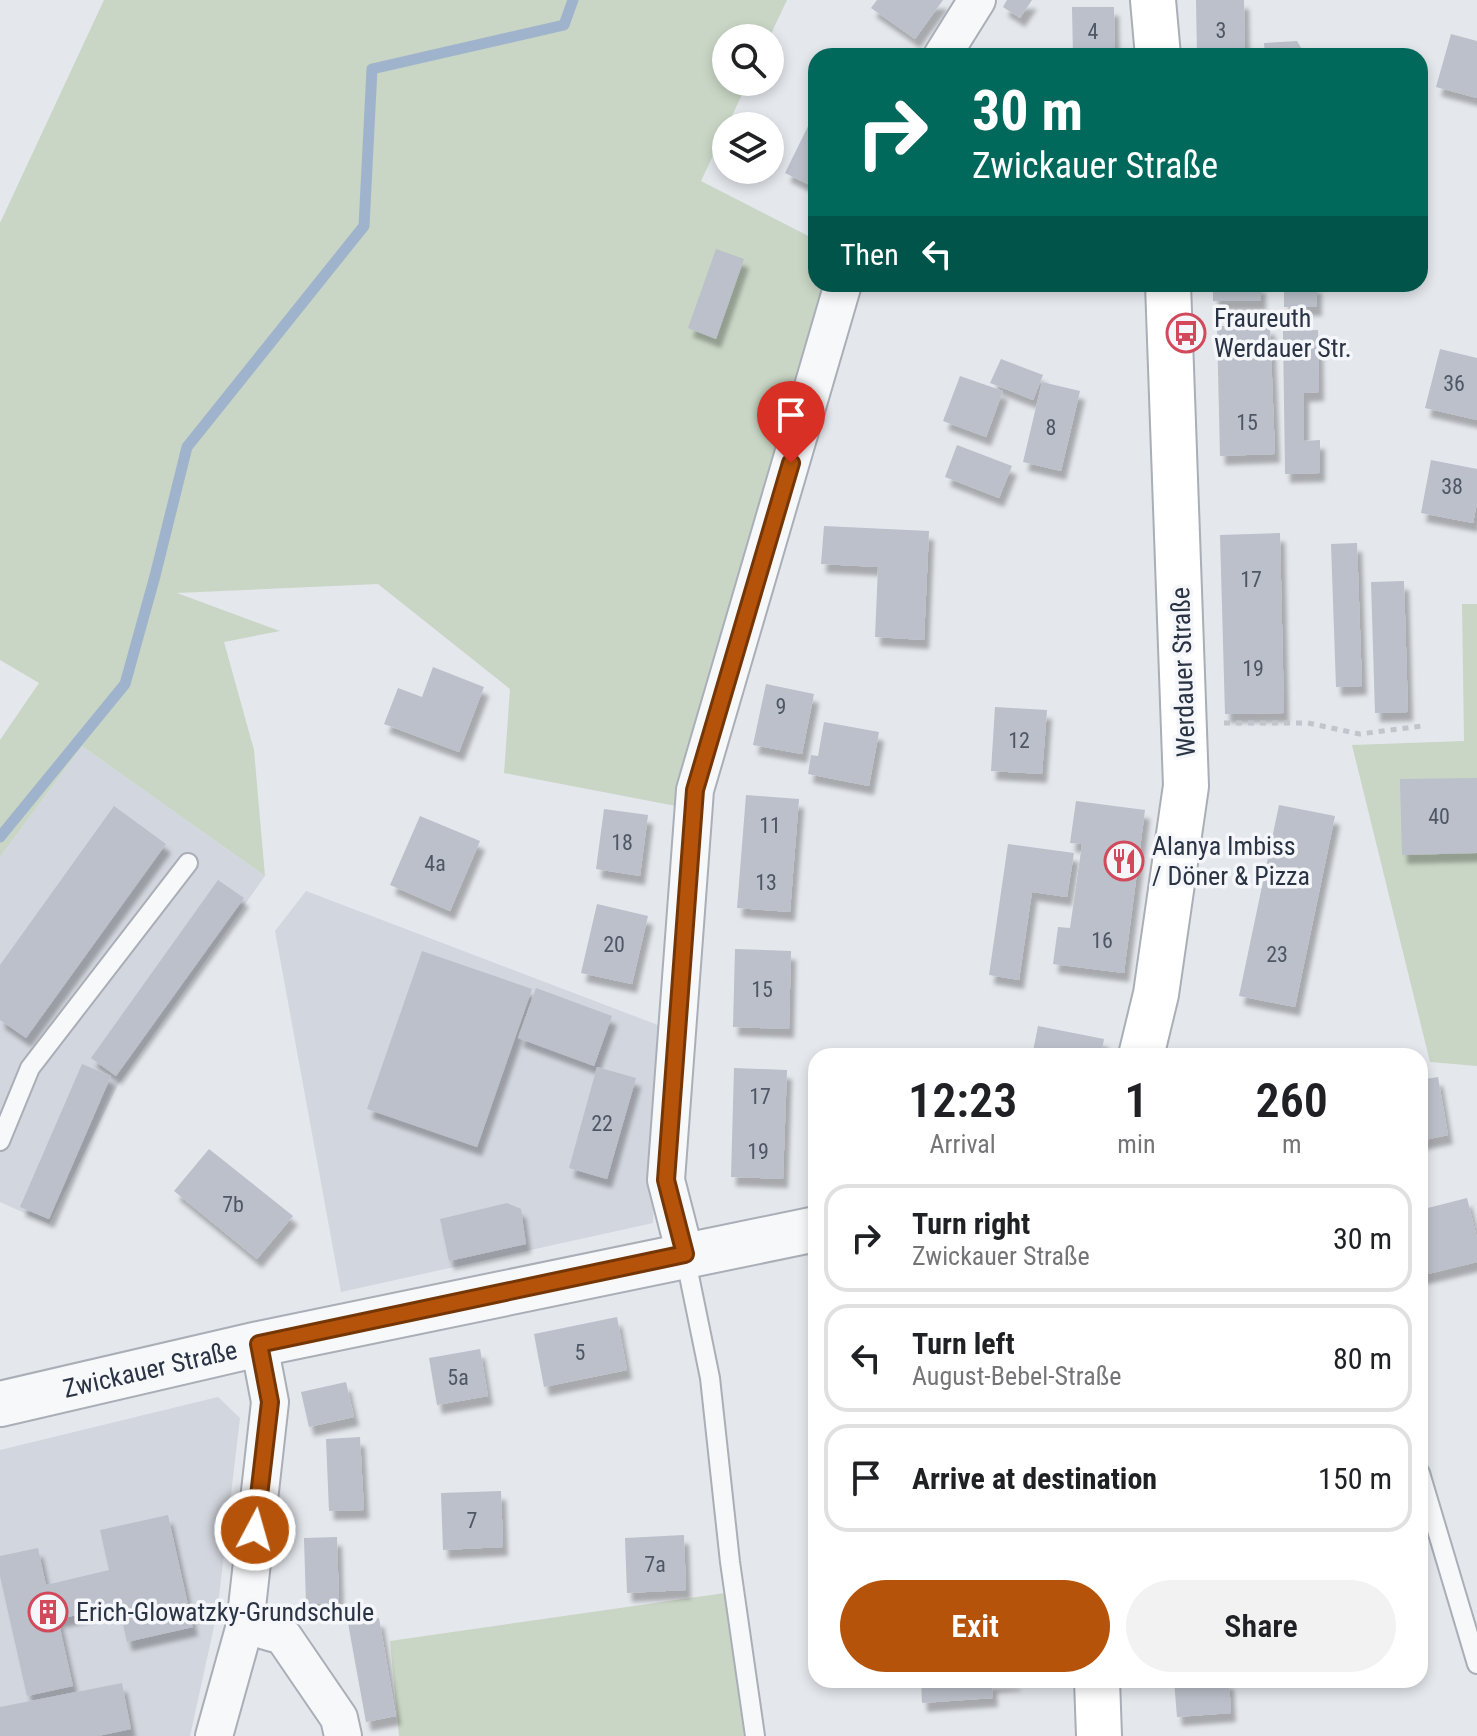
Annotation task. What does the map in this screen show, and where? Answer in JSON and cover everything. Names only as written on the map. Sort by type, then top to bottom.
[{"type":"main road","points":[[1153,0],[1157,48]]},
{"type":"main road","name":"Werdauer Straße","points":[[1143,1048],[1156,994],[1186,786],[1168,292]]},
{"type":"main road","points":[[1097,1688],[1099,1736]]},
{"type":"street","points":[[947,48],[977,0]]},
{"type":"street","points":[[685,1254],[666,1180],[695,790],[841,292]]},
{"type":"street","name":"Zwickauer Straße","points":[[0,1404],[259,1344],[808,1231]]},
{"type":"street","points":[[214,1736],[245,1625],[270,1402],[259,1344]]},
{"type":"street","points":[[245,1625],[283,1636],[339,1718],[343,1736]]},
{"type":"lane","points":[[0,1141],[30,1068],[188,863]]},
{"type":"lane","points":[[685,1254],[710,1378],[730,1562],[755,1736]]},
{"type":"lane","points":[[1428,1500],[1477,1664]]},
{"type":"path","points":[[1184,723],[1308,723],[1360,734],[1422,726]]},
{"type":"shaded area","points":[[82,746],[265,876],[119,1083],[49,1224],[0,1202],[0,857]]},
{"type":"shaded area","points":[[306,891],[663,1027],[653,1223],[341,1292],[275,931]]},
{"type":"shaded area","points":[[218,1397],[240,1418],[217,1613],[190,1736],[0,1736],[0,1450]]},
{"type":"green space","points":[[104,0],[787,0],[776,24],[712,24],[712,96],[741,96],[734,112],[712,112],[712,158],[701,181],[808,236],[808,292],[830,292],[681,807],[504,773],[510,689],[378,584],[177,593],[280,631],[224,642],[254,750],[265,876],[82,746],[0,857],[0,740],[39,683],[0,660],[0,223]]},
{"type":"green space","points":[[1462,604],[1477,604],[1477,1066],[1430,1062],[1352,745],[1464,741]]},
{"type":"green space","points":[[725,1593],[744,1736],[399,1736],[390,1641]]},
{"type":"building","points":[[877,0],[943,0],[915,39],[871,8]]},
{"type":"building","points":[[1007,0],[1032,0],[1020,18],[1003,7]]},
{"type":"building","points":[[1196,0],[1244,0],[1245,48],[1197,48]]},
{"type":"building","points":[[1072,7],[1114,7],[1115,48],[1073,48]]},
{"type":"building","points":[[1451,34],[1477,41],[1477,98],[1436,87]]},
{"type":"building","points":[[1297,41],[1301,48],[1264,48],[1264,43]]},
{"type":"building","points":[[808,126],[808,184],[785,173]]},
{"type":"building","points":[[716,249],[744,259],[716,339],[688,328]]},
{"type":"building","points":[[1213,292],[1261,292],[1261,301],[1213,301]]},
{"type":"building","points":[[1284,292],[1317,292],[1317,307],[1284,307]]},
{"type":"building","points":[[1217,326],[1270,326],[1275,454],[1220,456]]},
{"type":"building","points":[[1318,330],[1319,392],[1304,393],[1304,441],[1320,440],[1320,473],[1285,474],[1283,331]]},
{"type":"building","points":[[1440,349],[1477,358],[1477,420],[1425,408]]},
{"type":"building","points":[[1001,359],[1043,375],[1033,400],[990,383]]},
{"type":"building","points":[[960,376],[1003,391],[986,437],[943,421]]},
{"type":"building","points":[[1042,382],[1080,391],[1061,471],[1023,462]]},
{"type":"building","points":[[957,445],[1012,466],[999,498],[945,477]]},
{"type":"building","points":[[1431,460],[1477,469],[1477,503],[1473,523],[1421,513]]},
{"type":"building","points":[[824,526],[929,531],[924,640],[875,637],[878,567],[821,564]]},
{"type":"building","points":[[1280,533],[1284,713],[1225,714],[1220,535]]},
{"type":"building","points":[[1357,543],[1362,686],[1336,687],[1331,544]]},
{"type":"building","points":[[1404,581],[1408,712],[1375,713],[1371,582]]},
{"type":"building","points":[[433,667],[484,687],[459,752],[384,724],[398,688],[422,697]]},
{"type":"building","points":[[766,684],[814,694],[802,754],[753,745]]},
{"type":"building","points":[[995,707],[1047,710],[1042,774],[991,771]]},
{"type":"building","points":[[824,722],[879,732],[869,786],[808,774],[811,755],[818,756]]},
{"type":"building","points":[[1477,778],[1477,853],[1402,855],[1400,779]]},
{"type":"building","points":[[746,795],[799,799],[790,912],[737,908]]},
{"type":"building","points":[[1076,801],[1145,810],[1124,973],[1053,964],[1058,927],[1070,928],[1082,844],[1070,843]]},
{"type":"building","points":[[1279,805],[1335,816],[1295,1007],[1239,996]]},
{"type":"building","points":[[114,806],[166,844],[26,1038],[0,1020],[0,965]]},
{"type":"building","points":[[604,809],[648,815],[640,876],[596,869]]},
{"type":"building","points":[[420,816],[480,841],[450,911],[390,885]]},
{"type":"building","points":[[1008,844],[1074,853],[1067,897],[1032,892],[1019,980],[989,975]]},
{"type":"building","points":[[218,880],[244,898],[116,1076],[91,1058]]},
{"type":"building","points":[[597,904],[648,916],[632,984],[581,973]]},
{"type":"building","points":[[735,949],[791,951],[789,1029],[733,1027]]},
{"type":"building","points":[[422,951],[532,989],[477,1147],[367,1109]]},
{"type":"building","points":[[536,988],[612,1016],[594,1066],[518,1038]]},
{"type":"building","points":[[1038,1026],[1104,1039],[1102,1048],[1034,1048]]},
{"type":"building","points":[[82,1064],[111,1076],[49,1219],[20,1207]]},
{"type":"building","points":[[597,1067],[636,1078],[607,1179],[569,1168]]},
{"type":"building","points":[[734,1068],[787,1070],[783,1179],[731,1177]]},
{"type":"building","points":[[1438,1077],[1448,1135],[1428,1139],[1428,1079]]},
{"type":"building","points":[[209,1149],[293,1216],[257,1259],[174,1191]]},
{"type":"building","points":[[1467,1198],[1477,1238],[1477,1262],[1428,1274],[1428,1208]]},
{"type":"building","points":[[507,1203],[521,1209],[526,1244],[449,1261],[440,1219]]},
{"type":"building","points":[[617,1317],[627,1370],[544,1387],[534,1334]]},
{"type":"building","points":[[480,1349],[488,1396],[437,1405],[429,1358]]},
{"type":"building","points":[[346,1382],[354,1417],[309,1427],[301,1392]]},
{"type":"building","points":[[360,1437],[364,1510],[329,1511],[326,1439]]},
{"type":"building","points":[[501,1491],[503,1547],[443,1550],[441,1493]]},
{"type":"building","name":"Erich-Glowatzky-Grundschule","points":[[168,1515],[193,1627],[127,1642],[119,1606],[58,1619],[73,1686],[27,1696],[0,1576],[0,1556],[38,1548],[46,1585],[109,1570],[100,1530]]},
{"type":"building","points":[[684,1535],[686,1590],[627,1593],[625,1538]]},
{"type":"building","points":[[337,1537],[339,1603],[306,1604],[304,1538]]},
{"type":"building","points":[[379,1618],[396,1716],[366,1722],[348,1623]]},
{"type":"building","points":[[122,1683],[131,1729],[98,1736],[0,1736],[0,1707]]},
{"type":"building","points":[[921,1688],[992,1688],[993,1698],[922,1703]]},
{"type":"building","points":[[1175,1688],[1229,1688],[1231,1713],[1177,1717]]},
{"type":"waterway","points":[[0,837],[125,684],[187,447],[364,226],[372,69],[564,25],[573,0]]},
{"type":"place","name":"Fraureuth Werdauer Str.","points":[[1186,333]]},
{"type":"place","name":"Alanya Imbiss / Döner & Pizza","points":[[1124,861]]},
{"type":"place","name":"Erich-Glowatzky-Grundschule","points":[[48,1612]]},
{"type":"route","points":[[255,1530],[270,1402],[259,1344],[685,1254],[666,1180],[695,790],[791,463]]}]
